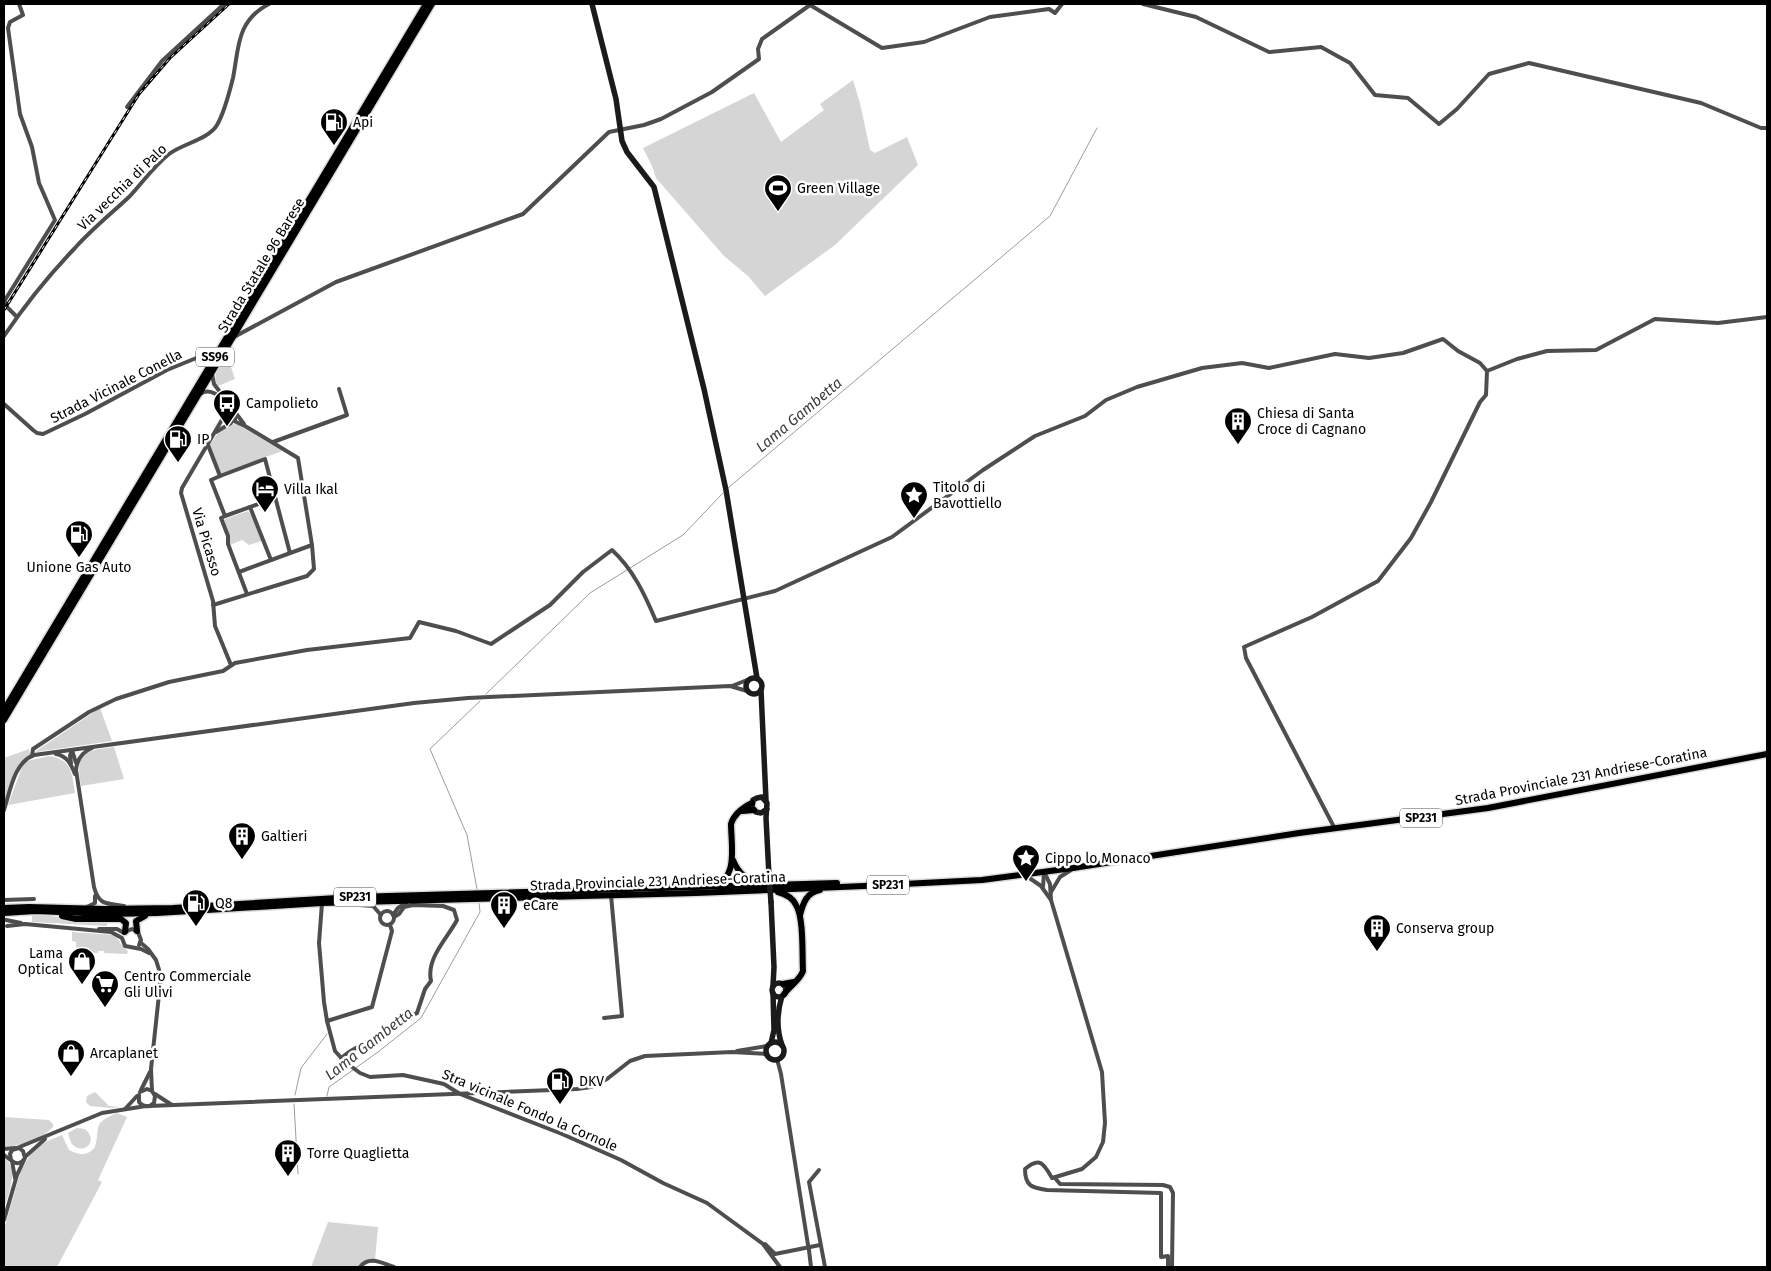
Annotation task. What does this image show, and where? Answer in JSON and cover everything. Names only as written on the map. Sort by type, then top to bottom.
[{"type":"main road","name":"Strada Statale 96 Barese","points":[[4,710],[426,4]]},
{"type":"main road","name":"Strada Statale 96 Barese","points":[[4,720],[432,4]]},
{"type":"main road","points":[[592,4],[616,99],[625,149],[654,187],[719,452],[754,662],[757,678],[761,682],[766,800],[768,805],[767,831],[770,876],[770,902],[774,967],[777,996],[783,995],[801,976],[803,971],[800,916],[796,904],[790,897],[778,892],[764,888],[742,875],[736,868],[732,857]]},
{"type":"main road","points":[[754,662],[745,686],[762,708]]},
{"type":"main road","points":[[748,679],[757,678]]},
{"type":"main road","points":[[749,692],[757,693],[761,690]]},
{"type":"main road","name":"Strada Provinciale 231 Andriese-Coratina","points":[[4,908],[137,909],[354,897],[694,888],[830,888],[948,882],[1023,875],[1488,808],[1767,754]]},
{"type":"main road","points":[[765,778],[753,801],[756,812],[767,831]]},
{"type":"main road","points":[[694,888],[724,881],[731,867],[731,824],[733,818],[738,812],[759,797],[766,800]]},
{"type":"main road","points":[[738,812],[763,812],[767,809]]},
{"type":"main road","name":"Strada Provinciale 231 Andriese-Coratina","points":[[4,913],[157,913],[342,902],[611,895],[1014,876]]},
{"type":"main road","points":[[800,916],[804,901],[808,896],[815,891],[830,888]]},
{"type":"main road","points":[[44,912],[76,919],[122,919],[126,923],[123,934]]},
{"type":"main road","points":[[137,931],[135,924],[138,919],[157,913]]},
{"type":"main road","points":[[777,986],[796,981]]},
{"type":"main road","points":[[777,986],[785,988],[778,1010],[778,1036],[783,1054],[777,1060],[771,1059],[767,1054],[774,1030],[777,986]]},
{"type":"main road","points":[[769,1044],[777,1042],[782,1045]]},
{"type":"street","points":[[17,317],[6,306],[5,300],[55,220],[39,183],[32,147],[20,114],[8,28],[10,22],[23,15],[19,4]]},
{"type":"street","points":[[127,107],[158,65],[224,4]]},
{"type":"street","name":"Via vecchia di Palo","points":[[4,336],[17,317],[75,247],[131,195],[169,154],[206,135],[217,125],[233,79],[238,43],[254,14],[268,4]]},
{"type":"street","points":[[232,338],[336,282],[523,214],[609,132],[652,122],[712,92],[759,59],[758,49],[762,39],[810,5],[882,48],[924,42],[990,17],[1049,9],[1055,13],[1062,4]]},
{"type":"street","points":[[1143,4],[1196,17],[1269,52],[1321,47],[1350,63],[1375,95],[1408,98],[1439,124],[1457,109],[1488,74],[1529,63],[1701,102],[1761,128],[1767,128]]},
{"type":"street","points":[[1487,371],[1547,350],[1596,350],[1655,319],[1718,323],[1767,318]]},
{"type":"street","points":[[32,756],[33,749],[102,705],[169,682],[223,671],[231,665],[307,650],[410,638],[420,622],[456,631],[491,644],[550,605],[583,572],[612,550],[624,560],[643,592],[656,621],[774,591],[892,537],[983,470],[1035,436],[1085,416],[1106,400],[1137,387],[1202,368],[1242,363],[1269,368],[1335,354],[1369,358],[1403,353],[1443,339],[1458,351],[1480,363],[1487,371],[1486,395],[1480,402],[1431,502],[1411,538],[1378,580],[1312,617],[1244,647],[1246,658],[1335,829]]},
{"type":"street","name":"Strada Vicinale Conella","points":[[4,404],[33,430],[43,434],[167,370],[210,352],[218,352]]},
{"type":"street","points":[[213,369],[211,375],[213,381],[245,426]]},
{"type":"street","points":[[273,442],[347,415],[339,389]]},
{"type":"street","points":[[196,398],[206,391],[217,394],[226,403],[227,420],[245,426],[298,458],[314,564],[314,570],[307,576],[213,605]]},
{"type":"street","points":[[226,414],[231,412],[235,414]]},
{"type":"street","name":"Via Picasso","points":[[226,414],[182,488],[181,493],[213,605],[215,626],[231,665]]},
{"type":"street","points":[[216,432],[233,422],[236,419],[235,414]]},
{"type":"street","points":[[208,445],[220,476]]},
{"type":"street","points":[[225,516],[211,480],[265,459],[290,553]]},
{"type":"street","points":[[247,594],[228,544],[228,536],[221,518],[275,498]]},
{"type":"street","points":[[250,507],[271,560]]},
{"type":"street","points":[[239,572],[312,545]]},
{"type":"street","points":[[4,810],[19,769],[24,762],[32,756],[46,753],[414,703],[468,698],[730,686],[748,679]]},
{"type":"street","points":[[730,686],[749,692]]},
{"type":"street","points":[[74,765],[82,754],[96,746]]},
{"type":"street","points":[[72,750],[75,756],[74,765],[95,903],[91,906],[80,908]]},
{"type":"street","points":[[46,753],[61,755],[74,765]]},
{"type":"street","points":[[1052,892],[1060,878],[1073,868]]},
{"type":"street","points":[[1044,872],[1042,882],[1044,889]]},
{"type":"street","points":[[1044,872],[1050,883],[1051,900]]},
{"type":"street","points":[[1023,875],[1034,880],[1044,889],[1051,900],[1102,1072],[1105,1123],[1103,1142],[1096,1157],[1082,1169],[1055,1178]]},
{"type":"street","points":[[94,887],[100,901],[137,909]]},
{"type":"street","points":[[604,1018],[622,1016],[611,895]]},
{"type":"street","points":[[4,900],[34,899]]},
{"type":"street","points":[[390,925],[394,921],[394,916],[401,905],[422,900]]},
{"type":"street","points":[[342,902],[350,906],[373,906],[381,915],[380,919],[383,924],[390,925]]},
{"type":"street","name":"Stra vicinale Fondo la Cornole","points":[[322,903],[319,943],[327,1021],[335,1051],[354,1069],[370,1076],[403,1075],[444,1084],[460,1094],[562,1134],[621,1160],[707,1203],[763,1244],[780,1267]]},
{"type":"street","points":[[341,1058],[417,1013],[426,989],[431,982],[429,972],[432,960],[457,920],[454,910],[434,905],[407,906],[394,916]]},
{"type":"street","points":[[381,915],[387,911],[394,916]]},
{"type":"street","points":[[25,924],[5,928],[5,919],[25,924],[90,929],[123,934],[132,929],[137,931],[140,942],[151,954],[158,966],[161,980],[151,1069],[155,1101],[148,1106]]},
{"type":"street","points":[[327,1021],[372,1007],[392,931],[390,925]]},
{"type":"street","points":[[123,934],[125,946],[146,950],[151,954]]},
{"type":"street","points":[[135,948],[140,942]]},
{"type":"street","points":[[732,1052],[769,1044]]},
{"type":"street","points":[[4,1149],[16,1148],[102,1114],[148,1106],[577,1089],[591,1087],[607,1079],[630,1061],[645,1056],[732,1052],[767,1054]]},
{"type":"street","points":[[777,1060],[781,1074],[811,1267]]},
{"type":"street","points":[[125,1109],[134,1102],[146,1083],[151,1069]]},
{"type":"street","points":[[139,1093],[147,1089],[174,1106]]},
{"type":"street","points":[[139,1093],[140,1103],[148,1106]]},
{"type":"street","points":[[4,1155],[19,1163],[35,1146],[56,1132]]},
{"type":"street","points":[[4,1220],[14,1182],[24,1159],[23,1150],[16,1148]]},
{"type":"street","points":[[14,1182],[15,1172],[10,1154],[16,1148]]},
{"type":"street","points":[[1168,1267],[1168,1256],[1160,1257],[1161,1193],[1037,1188],[1028,1185],[1024,1169],[1032,1163],[1040,1162],[1046,1166],[1052,1178],[1055,1178],[1060,1184],[1163,1185],[1170,1187],[1173,1193],[1172,1267]]},
{"type":"street","points":[[819,1170],[809,1182],[820,1245],[826,1267]]},
{"type":"street","points":[[763,1244],[765,1243],[775,1254],[820,1245]]},
{"type":"street","points":[[360,1267],[364,1262],[370,1260],[394,1267]]},
{"type":"shaded area","name":"Green Village","points":[[853,80],[870,150],[875,153],[907,137],[918,165],[835,245],[765,296],[748,276],[724,256],[656,178],[643,148],[754,93],[781,142],[824,110],[820,104]]},
{"type":"shaded area","points":[[227,355],[235,379],[218,386],[215,378],[216,374]]},
{"type":"shaded area","points":[[234,424],[239,425],[282,451],[220,474],[209,446],[220,430]]},
{"type":"shaded area","points":[[248,511],[252,516],[262,541],[249,545],[242,540],[230,545],[230,537],[225,519]]},
{"type":"shaded area","points":[[100,708],[112,741],[36,752],[36,751]]},
{"type":"shaded area","points":[[114,747],[124,779],[81,786],[79,766],[83,755],[94,750]]},
{"type":"shaded area","points":[[29,749],[30,754],[24,758],[16,770],[4,804],[4,758]]},
{"type":"shaded area","points":[[49,756],[62,760],[70,768],[75,793],[8,805],[22,767],[27,761]]},
{"type":"shaded area","points":[[32,915],[47,915],[76,921],[107,921],[107,926],[32,922]]},
{"type":"shaded area","points":[[72,932],[114,935],[128,951],[127,954],[104,953],[104,951],[98,951],[98,953],[76,951],[76,942],[72,941]]},
{"type":"shaded area","points":[[95,1092],[109,1106],[120,1107],[90,1106],[86,1102],[87,1096]]},
{"type":"shaded area","points":[[117,1113],[127,1117],[98,1180],[102,1182],[57,1267],[4,1267],[4,1229],[21,1170],[32,1152],[43,1143],[62,1135],[69,1150],[86,1154],[95,1147],[100,1123]]},
{"type":"shaded area","points":[[4,1117],[49,1120],[53,1127],[30,1142],[4,1147]]},
{"type":"shaded area","points":[[77,1128],[85,1129],[91,1139],[88,1146],[80,1149],[72,1144],[68,1133]]},
{"type":"shaded area","points":[[4,1157],[9,1162],[11,1168],[12,1182],[4,1210]]},
{"type":"shaded area","points":[[328,1222],[378,1227],[375,1260],[370,1260],[360,1267],[311,1267]]},
{"type":"waterway","name":"Lama Gambetta","points":[[728,488],[1050,216],[1097,128]]},
{"type":"waterway","name":"Lama Gambetta","points":[[630,568],[683,535],[723,493]]},
{"type":"waterway","name":"Lama Gambetta","points":[[486,694],[590,593],[627,570]]},
{"type":"waterway","name":"Lama Gambetta","points":[[477,889],[467,835],[430,749],[480,701]]},
{"type":"waterway","name":"Lama Gambetta","points":[[327,1096],[329,1087],[421,1018],[480,912],[479,902]]},
{"type":"waterway","points":[[295,1095],[301,1068],[327,1034]]},
{"type":"waterway","points":[[294,1104],[298,1174]]},
{"type":"railway","points":[[4,310],[139,94],[170,58],[229,4]]},
{"type":"place","name":"Api","points":[[334,146]]},
{"type":"place","name":"Green Village","points":[[778,212]]},
{"type":"place","name":"Campolieto","points":[[227,427]]},
{"type":"place","name":"Chiesa di Santa Croce di Cagnano","points":[[1238,445]]},
{"type":"place","name":"IP","points":[[178,463]]},
{"type":"place","name":"Villa Ikal","points":[[265,513]]},
{"type":"place","name":"Titolo di Bavottiello","points":[[914,519]]},
{"type":"place","name":"Unione Gas Auto","points":[[79,558]]},
{"type":"place","name":"Galtieri","points":[[242,860]]},
{"type":"place","name":"Cippo lo Monaco","points":[[1026,882]]},
{"type":"place","name":"Q8","points":[[196,927]]},
{"type":"place","name":"eCare","points":[[504,929]]},
{"type":"place","name":"Conserva group","points":[[1377,952]]},
{"type":"place","name":"Lama Optical","points":[[82,985]]},
{"type":"place","name":"Centro Commerciale Gli Ulivi","points":[[105,1008]]},
{"type":"place","name":"Arcaplanet","points":[[71,1077]]},
{"type":"place","name":"DKV","points":[[560,1105]]},
{"type":"place","name":"Torre Quaglietta","points":[[288,1177]]}]
